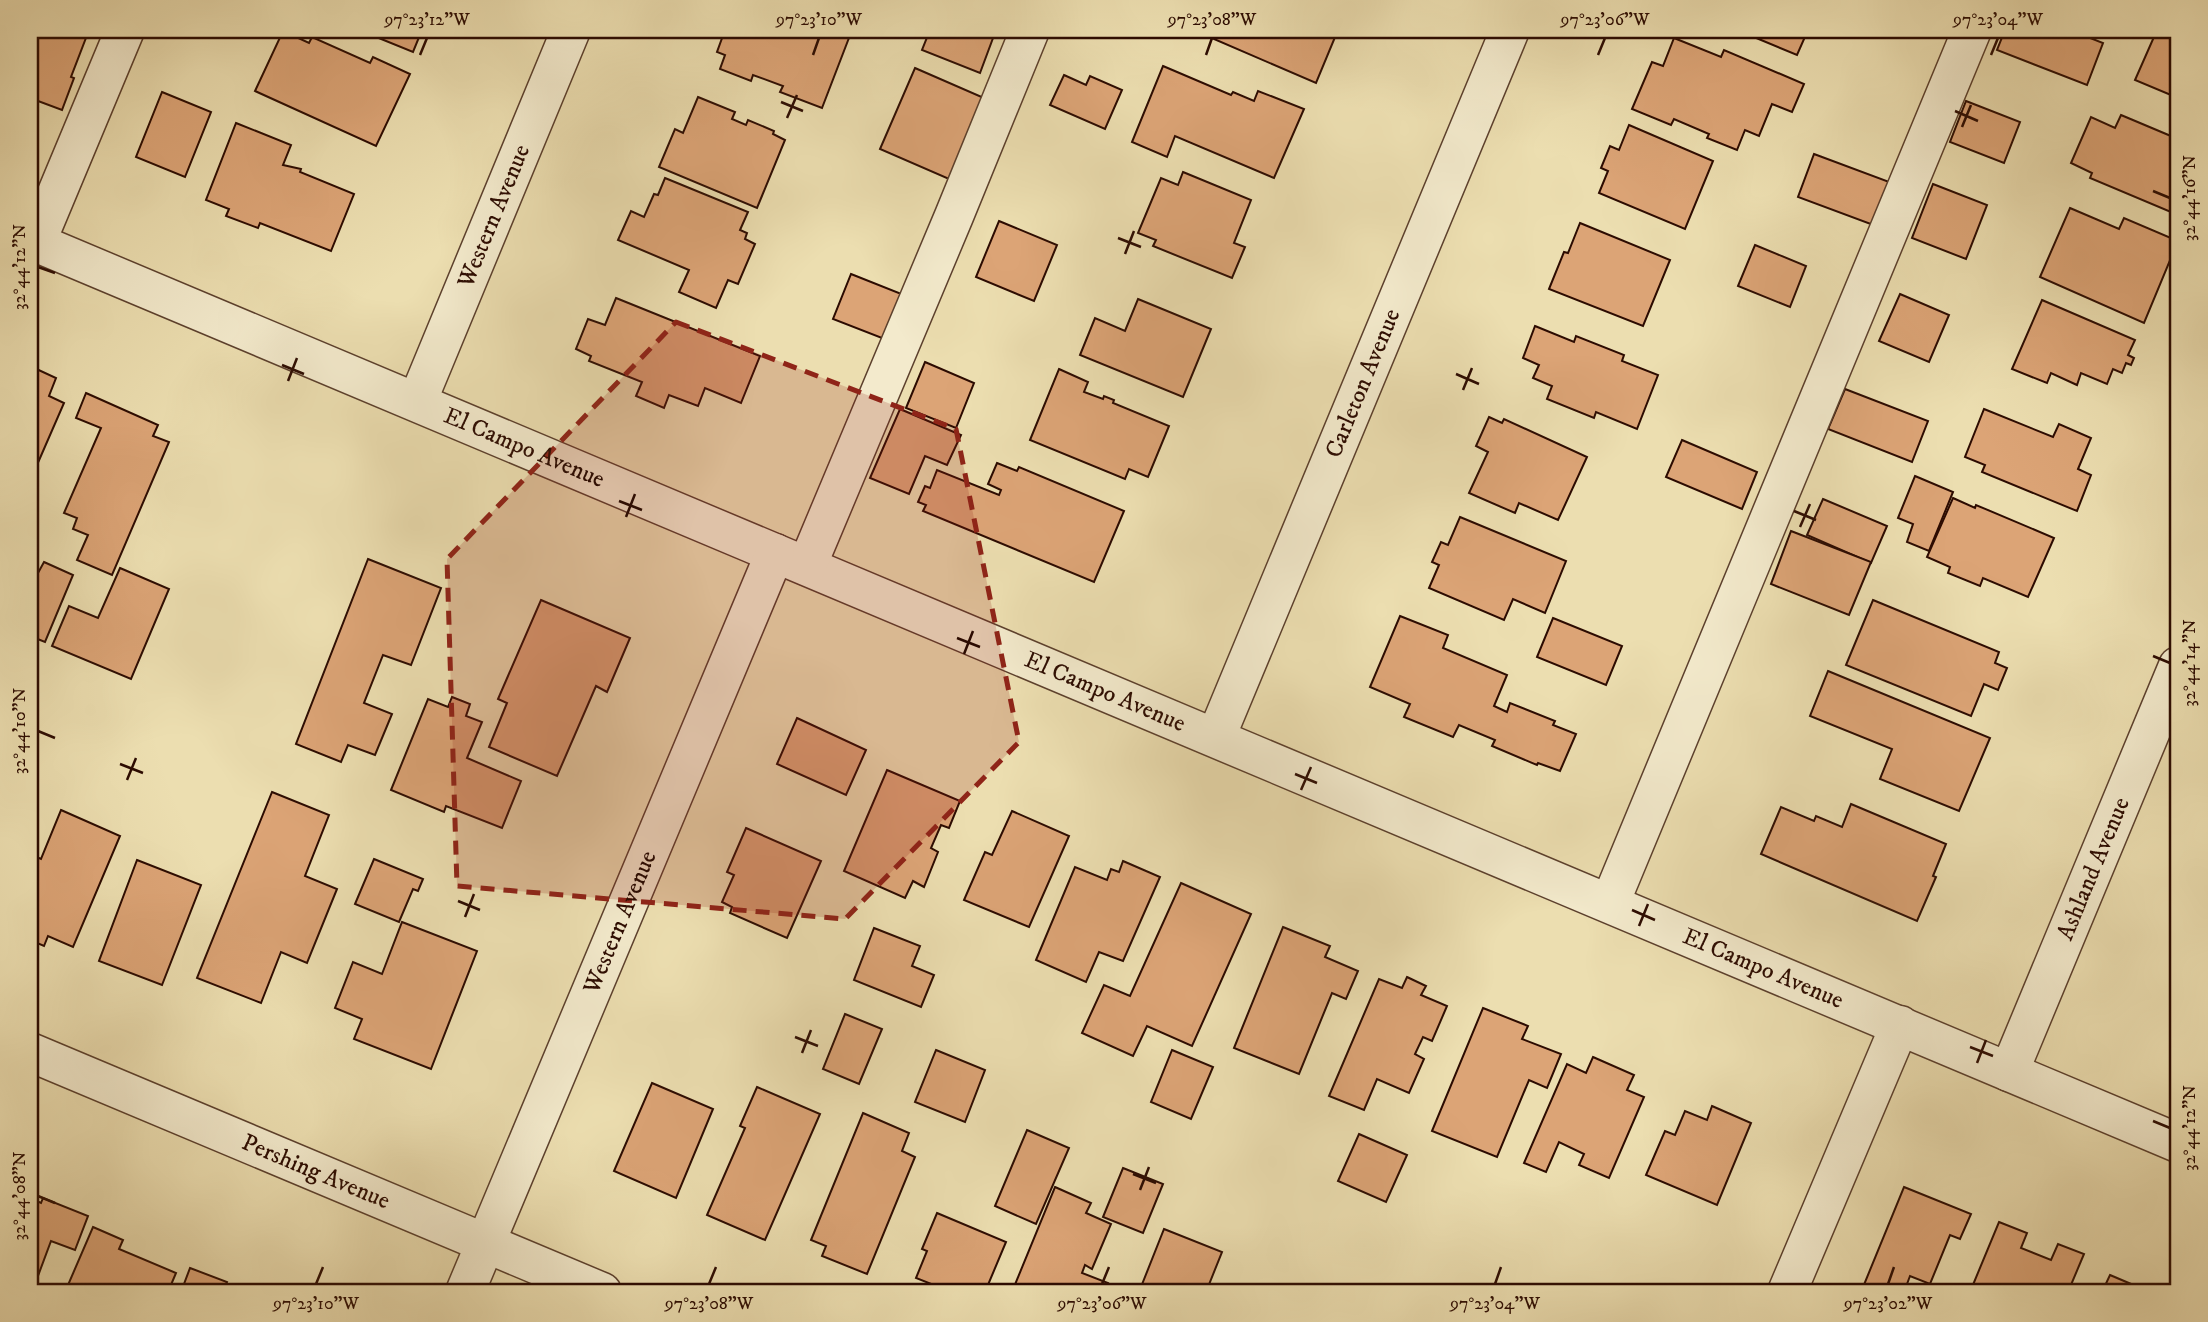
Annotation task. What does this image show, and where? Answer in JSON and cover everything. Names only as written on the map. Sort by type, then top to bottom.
[{"type":"street","points":[[33,241],[125,30]]},
{"type":"street","name":"Western Avenue","points":[[417,402],[570,30]]},
{"type":"street","name":"Western Avenue","points":[[465,1292],[791,559],[954,216],[1030,30]]},
{"type":"street","name":"Carleton Avenue","points":[[1216,737],[1510,30]]},
{"type":"street","points":[[1610,903],[1972,30]]},
{"type":"street","name":"El Campo Avenue","points":[[33,241],[2178,1143]]},
{"type":"street","name":"Ashland Avenue","points":[[2009,1072],[2178,666]]},
{"type":"street","points":[[1787,1292],[1900,1025]]},
{"type":"street","name":"Pershing Avenue","points":[[30,1052],[593,1290]]},
{"type":"highlighted area","points":[[676,322],[956,429],[1019,742],[845,919],[457,886],[447,559]]},
{"type":"building","points":[[30,30],[89,30],[62,110],[30,98]]},
{"type":"building","points":[[359,30],[422,30],[413,52]]},
{"type":"building","points":[[725,30],[852,30],[822,108],[780,92],[783,86],[753,75],[751,81],[720,69],[725,55],[717,52]]},
{"type":"building","points":[[930,30],[996,30],[980,73],[922,50]]},
{"type":"building","points":[[1210,30],[1338,30],[1316,83],[1207,36]]},
{"type":"building","points":[[1737,30],[1808,30],[1797,55]]},
{"type":"building","points":[[2005,30],[2070,30],[2103,43],[2087,85],[1997,50]]},
{"type":"building","points":[[2157,30],[2178,30],[2178,98],[2135,80]]},
{"type":"building","points":[[283,31],[309,43],[312,37],[370,63],[373,57],[410,74],[376,146],[255,91]]},
{"type":"building","points":[[1674,38],[1721,57],[1724,50],[1804,84],[1792,112],[1772,104],[1759,136],[1745,130],[1737,150],[1707,138],[1709,134],[1674,119],[1671,125],[1632,109],[1652,62],[1663,66]]},
{"type":"building","points":[[1163,66],[1231,95],[1233,92],[1254,101],[1258,91],[1304,109],[1274,178],[1175,136],[1167,157],[1132,142]]},
{"type":"building","points":[[915,68],[984,98],[949,179],[880,149]]},
{"type":"building","points":[[1064,75],[1086,85],[1090,76],[1122,90],[1105,129],[1050,105]]},
{"type":"building","points":[[162,92],[211,112],[185,177],[136,157]]},
{"type":"building","points":[[698,97],[735,112],[732,119],[746,125],[748,120],[774,131],[773,134],[785,140],[757,208],[659,167],[675,129],[683,133]]},
{"type":"building","points":[[1966,101],[2020,122],[2004,163],[1950,142]]},
{"type":"building","points":[[2121,115],[2178,139],[2178,215],[2090,178],[2092,173],[2071,163],[2091,117],[2115,128]]},
{"type":"building","points":[[236,123],[291,145],[283,165],[301,169],[300,172],[354,194],[331,251],[260,223],[258,228],[226,216],[229,209],[206,200]]},
{"type":"building","points":[[1629,125],[1713,161],[1685,229],[1599,193],[1608,171],[1601,168],[1610,146],[1619,150]]},
{"type":"building","points":[[1814,154],[1892,183],[1876,226],[1798,197]]},
{"type":"building","points":[[1183,172],[1251,200],[1234,243],[1245,247],[1232,278],[1153,246],[1156,240],[1138,233],[1161,178],[1178,185]]},
{"type":"building","points":[[665,178],[748,212],[740,230],[747,233],[745,239],[755,244],[738,284],[728,280],[716,308],[679,292],[689,270],[618,240],[631,211],[644,217]]},
{"type":"building","points":[[1933,184],[1987,205],[1966,259],[1912,238]]},
{"type":"building","points":[[2070,208],[2119,229],[2124,218],[2178,241],[2144,323],[2040,277]]},
{"type":"building","points":[[999,221],[1057,245],[1034,301],[976,277]]},
{"type":"building","points":[[1580,223],[1670,260],[1643,326],[1549,289],[1564,252],[1568,253]]},
{"type":"building","points":[[1755,245],[1806,266],[1790,307],[1738,286]]},
{"type":"building","points":[[851,274],[904,295],[887,340],[833,319]]},
{"type":"building","points":[[1900,294],[1949,315],[1929,362],[1879,341]]},
{"type":"building","points":[[616,298],[760,356],[741,403],[705,388],[698,406],[669,395],[664,408],[636,396],[642,382],[589,361],[591,356],[576,349],[588,319],[605,325]]},
{"type":"building","points":[[1138,299],[1211,329],[1183,397],[1080,355],[1095,318],[1125,331]]},
{"type":"building","points":[[2042,300],[2135,340],[2128,355],[2134,358],[2131,365],[2126,363],[2122,373],[2113,369],[2107,384],[2081,373],[2077,385],[2051,373],[2047,383],[2012,369]]},
{"type":"building","points":[[1535,326],[1574,342],[1576,336],[1624,355],[1622,361],[1658,375],[1637,429],[1596,412],[1594,418],[1547,399],[1552,386],[1533,378],[1539,365],[1523,358]]},
{"type":"building","points":[[925,362],[974,383],[956,428],[906,408]]},
{"type":"building","points":[[30,366],[56,378],[49,396],[64,403],[30,481]]},
{"type":"building","points":[[1059,369],[1088,382],[1084,392],[1114,400],[1113,403],[1169,426],[1148,477],[1129,469],[1125,479],[1030,440]]},
{"type":"building","points":[[1845,389],[1928,421],[1912,462],[1828,429]]},
{"type":"building","points":[[86,393],[158,425],[153,436],[169,442],[112,575],[77,560],[88,535],[73,529],[77,518],[64,513],[101,428],[76,418]]},
{"type":"building","points":[[900,409],[961,435],[947,465],[925,456],[909,494],[870,478]]},
{"type":"building","points":[[1984,409],[2053,437],[2059,424],[2091,438],[2078,469],[2091,475],[2077,511],[1982,472],[1985,465],[1965,457]]},
{"type":"building","points":[[1489,417],[1502,423],[1504,419],[1587,457],[1558,520],[1519,503],[1515,513],[1469,493],[1488,452],[1476,446]]},
{"type":"building","points":[[1682,440],[1757,472],[1742,509],[1666,477]]},
{"type":"building","points":[[997,463],[1017,471],[1019,467],[1124,511],[1094,582],[923,511],[926,505],[918,502],[925,486],[930,488],[937,470],[999,495],[1001,490],[988,484]]},
{"type":"building","points":[[1915,476],[1953,492],[1929,551],[1907,542],[1913,524],[1898,518]]},
{"type":"building","points":[[1953,498],[2054,538],[2028,597],[1983,578],[1980,586],[1948,573],[1950,567],[1927,557]]},
{"type":"building","points":[[1823,499],[1887,526],[1871,563],[1807,535]]},
{"type":"building","points":[[1460,517],[1566,561],[1545,613],[1513,599],[1504,620],[1429,588],[1439,565],[1432,562],[1441,542],[1448,545]]},
{"type":"building","points":[[1791,531],[1871,562],[1849,615],[1771,584]]},
{"type":"building","points":[[368,559],[441,588],[411,665],[383,655],[364,703],[392,714],[375,755],[348,745],[341,762],[296,744]]},
{"type":"building","points":[[44,562],[73,575],[45,642],[30,636],[30,570],[38,573]]},
{"type":"building","points":[[120,568],[169,589],[131,679],[52,646],[69,606],[98,618]]},
{"type":"building","points":[[541,600],[630,638],[607,692],[596,686],[557,776],[489,747],[507,703],[498,699]]},
{"type":"building","points":[[1873,600],[1999,652],[1995,663],[2007,668],[1998,690],[1984,684],[1971,716],[1846,665]]},
{"type":"building","points":[[1400,616],[1448,635],[1443,648],[1507,675],[1494,706],[1507,712],[1510,703],[1555,721],[1553,725],[1576,734],[1560,771],[1538,763],[1537,765],[1492,746],[1495,740],[1459,725],[1453,737],[1404,717],[1410,704],[1370,687]]},
{"type":"building","points":[[1553,618],[1622,646],[1606,685],[1537,657]]},
{"type":"building","points":[[1828,671],[1990,738],[1959,811],[1880,779],[1892,749],[1810,716]]},
{"type":"building","points":[[452,697],[470,704],[466,716],[482,722],[467,758],[521,781],[502,828],[446,806],[444,812],[391,790],[428,699],[448,707]]},
{"type":"building","points":[[797,718],[866,750],[846,795],[777,764]]},
{"type":"building","points":[[887,770],[960,801],[949,828],[941,825],[931,848],[938,852],[924,887],[913,881],[905,898],[844,871]]},
{"type":"building","points":[[272,792],[329,815],[305,876],[337,889],[307,963],[281,952],[261,1003],[197,978]]},
{"type":"building","points":[[1851,804],[1946,844],[1933,876],[1936,877],[1917,921],[1761,854],[1781,807],[1814,821],[1816,816],[1842,827]]},
{"type":"building","points":[[61,810],[120,836],[73,947],[48,936],[44,946],[30,940],[33,929],[30,928],[30,854],[41,859]]},
{"type":"building","points":[[1012,811],[1069,836],[1029,927],[964,900],[985,852],[992,855]]},
{"type":"building","points":[[746,828],[821,861],[787,938],[730,913],[732,907],[722,902],[734,875],[727,872]]},
{"type":"building","points":[[374,859],[423,879],[418,891],[413,889],[399,922],[355,904]]},
{"type":"building","points":[[137,860],[201,885],[162,985],[99,961]]},
{"type":"building","points":[[1123,861],[1160,877],[1123,961],[1099,952],[1086,982],[1036,960],[1075,867],[1107,880],[1111,869],[1119,872]]},
{"type":"building","points":[[1181,883],[1251,914],[1192,1046],[1147,1026],[1133,1056],[1082,1033],[1104,985],[1130,996]]},
{"type":"building","points":[[402,922],[477,951],[431,1069],[354,1039],[362,1019],[335,1008],[353,962],[382,974]]},
{"type":"building","points":[[1283,927],[1330,946],[1325,957],[1358,971],[1346,999],[1332,993],[1299,1074],[1234,1048]]},
{"type":"building","points":[[874,928],[920,946],[912,966],[934,975],[921,1007],[854,980]]},
{"type":"building","points":[[1407,977],[1426,986],[1421,995],[1447,1006],[1432,1041],[1423,1037],[1415,1054],[1424,1059],[1409,1093],[1377,1079],[1364,1110],[1329,1096],[1379,979],[1402,988]]},
{"type":"building","points":[[1483,1008],[1528,1026],[1522,1039],[1561,1054],[1547,1088],[1529,1080],[1497,1157],[1432,1131]]},
{"type":"building","points":[[845,1014],[882,1029],[859,1084],[823,1069]]},
{"type":"building","points":[[936,1050],[985,1070],[965,1122],[915,1102]]},
{"type":"building","points":[[1172,1050],[1213,1067],[1191,1119],[1151,1102]]},
{"type":"building","points":[[1593,1057],[1634,1075],[1627,1090],[1644,1097],[1609,1178],[1579,1165],[1584,1154],[1559,1142],[1546,1172],[1524,1163],[1567,1064],[1586,1073]]},
{"type":"building","points":[[652,1083],[713,1109],[676,1198],[614,1171]]},
{"type":"building","points":[[757,1087],[820,1114],[765,1240],[707,1215],[745,1128],[740,1126]]},
{"type":"building","points":[[1712,1106],[1751,1123],[1717,1205],[1646,1175],[1665,1131],[1675,1135],[1685,1111],[1707,1120]]},
{"type":"building","points":[[863,1113],[909,1133],[902,1151],[915,1157],[867,1274],[822,1256],[826,1246],[811,1240]]},
{"type":"building","points":[[1027,1130],[1069,1148],[1036,1224],[995,1206]]},
{"type":"building","points":[[1359,1134],[1407,1155],[1386,1202],[1338,1181]]},
{"type":"building","points":[[1123,1168],[1163,1184],[1143,1233],[1103,1217]]},
{"type":"building","points":[[1055,1187],[1091,1203],[1086,1213],[1111,1224],[1092,1269],[1085,1265],[1082,1273],[1108,1283],[1104,1292],[1023,1292],[1014,1287]]},
{"type":"building","points":[[1904,1187],[1971,1214],[1960,1239],[1950,1235],[1930,1284],[1910,1276],[1904,1292],[1861,1292]]},
{"type":"building","points":[[30,1198],[41,1203],[43,1198],[88,1216],[75,1250],[51,1241],[32,1292],[30,1292]]},
{"type":"building","points":[[937,1213],[1006,1242],[985,1292],[931,1292],[934,1285],[916,1278],[927,1251],[922,1249]]},
{"type":"building","points":[[1999,1222],[2027,1233],[2021,1248],[2051,1260],[2058,1244],[2084,1254],[2068,1292],[1970,1292]]},
{"type":"building","points":[[93,1227],[123,1240],[119,1249],[176,1273],[168,1292],[65,1292]]},
{"type":"building","points":[[1164,1229],[1222,1252],[1206,1292],[1139,1292]]},
{"type":"building","points":[[190,1268],[227,1282],[224,1289],[232,1292],[181,1292]]},
{"type":"building","points":[[2110,1275],[2150,1292],[2102,1292]]}]
